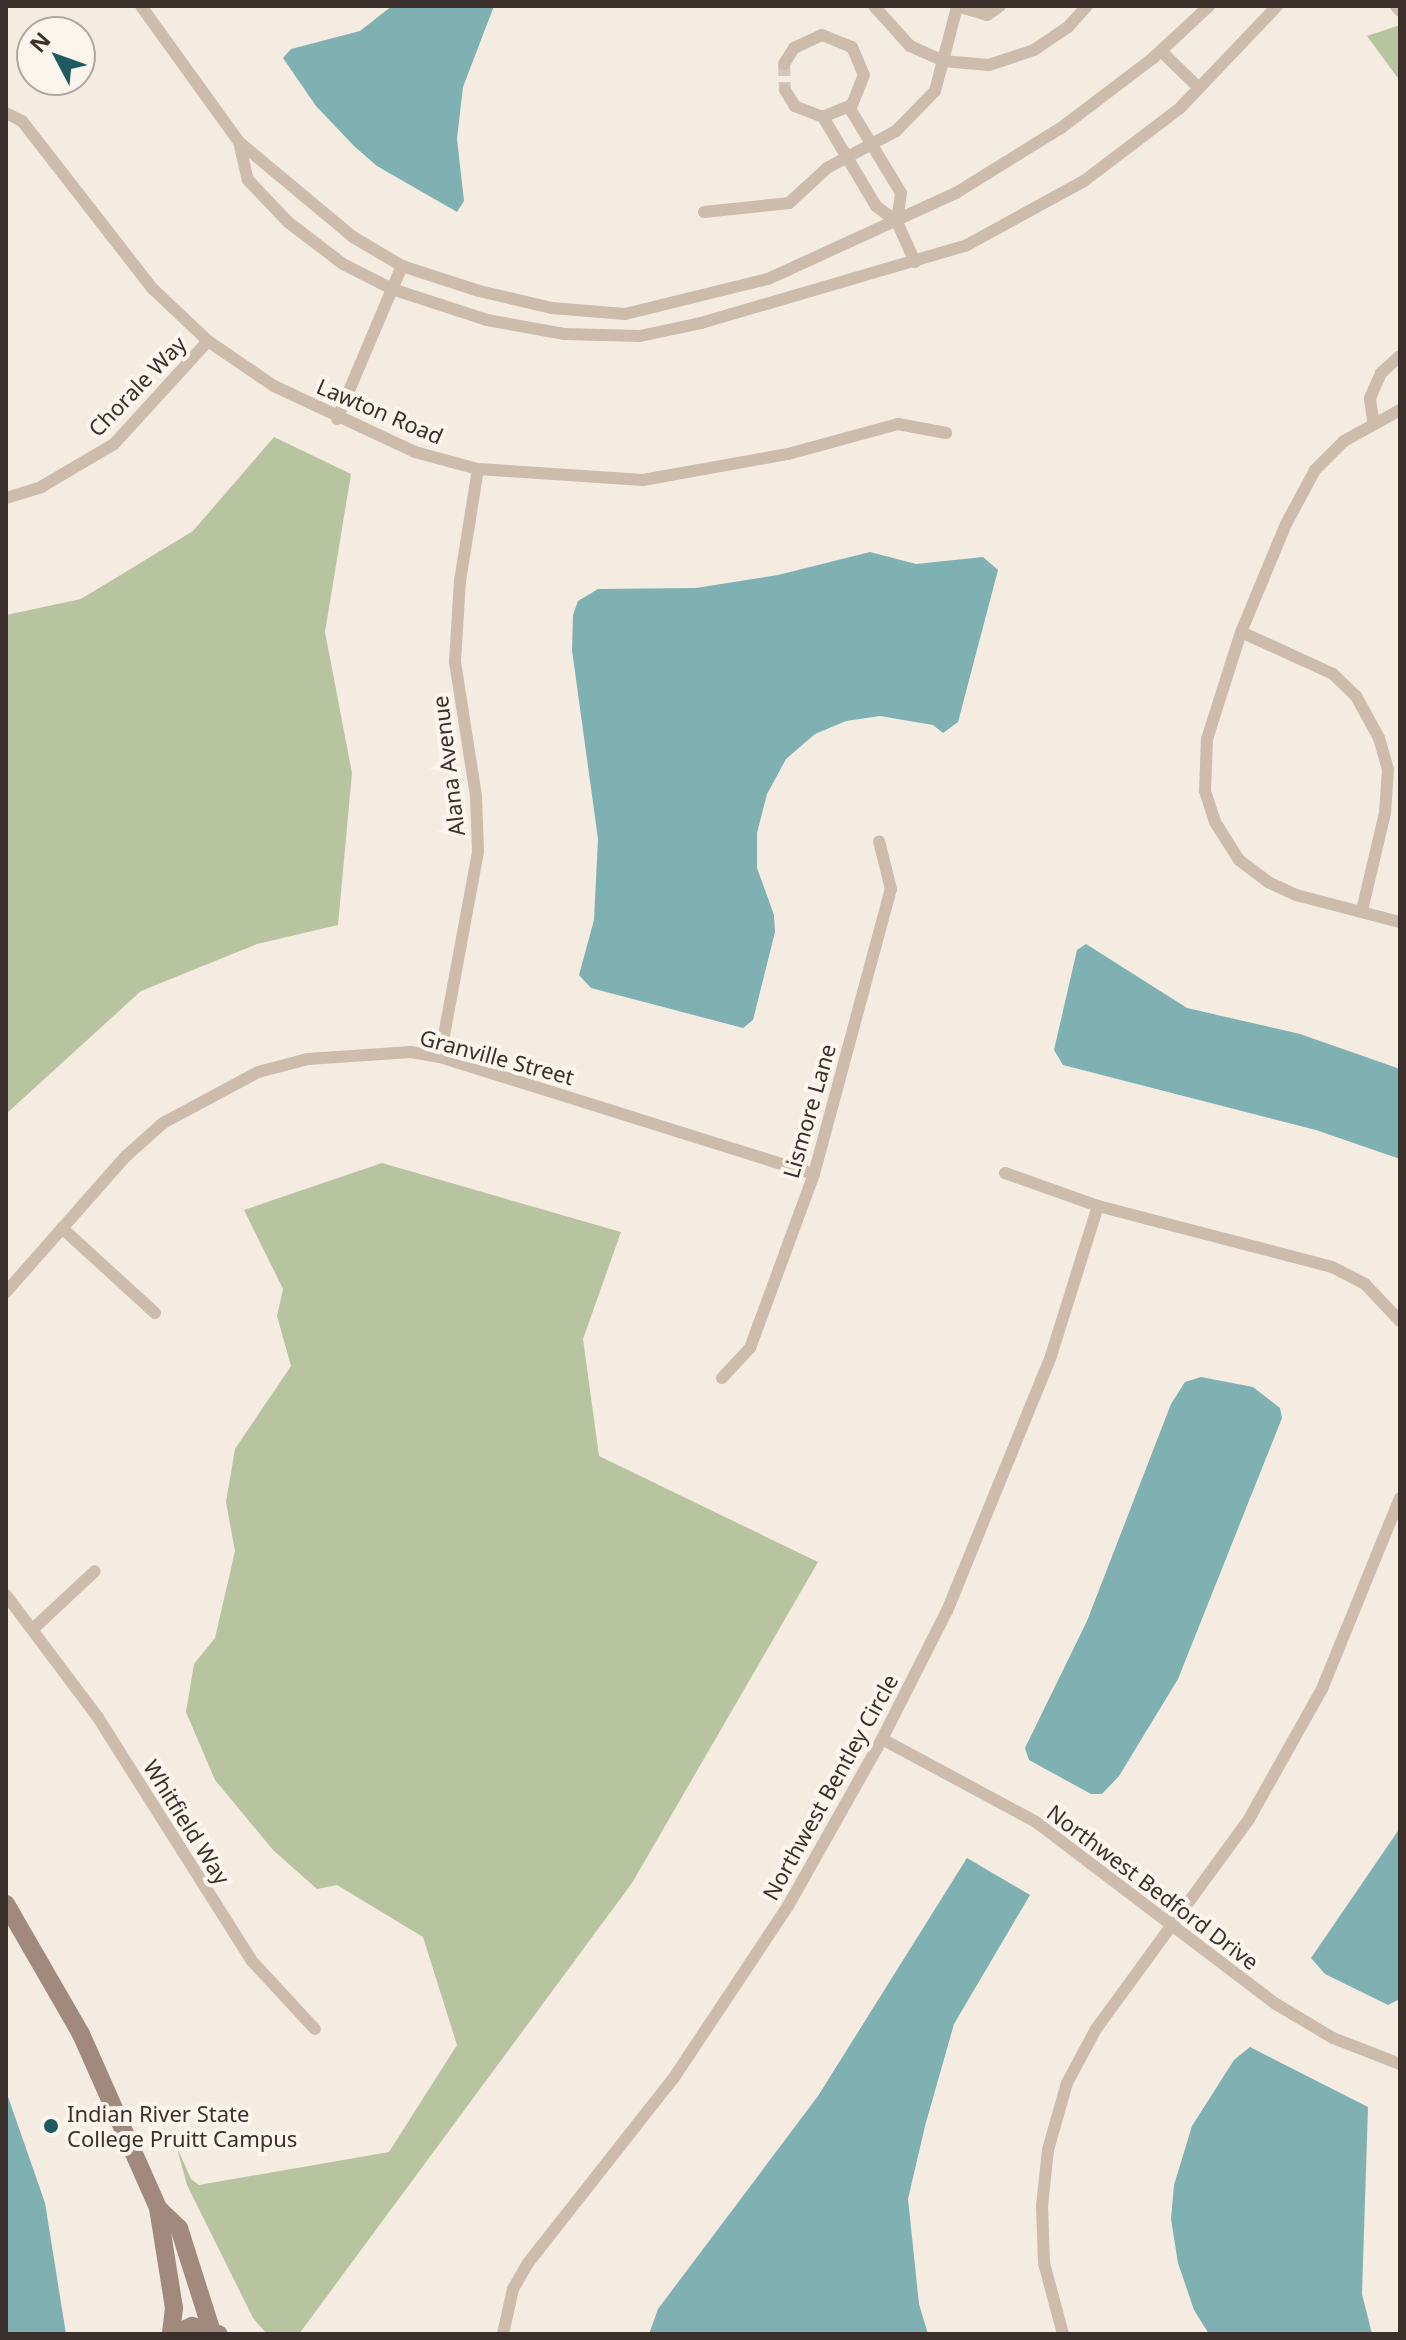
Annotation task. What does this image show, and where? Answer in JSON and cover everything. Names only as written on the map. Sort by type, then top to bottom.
[{"type":"street","points":[[141,6],[239,142],[353,237],[402,266],[552,308],[625,314],[768,279],[956,193],[1061,128],[1161,51],[1209,6]]},
{"type":"street","points":[[874,6],[910,46],[943,61],[989,65],[1034,50],[1068,27],[1087,6]]},
{"type":"street","points":[[704,212],[789,203],[846,156],[871,144],[917,113],[935,91],[956,7],[987,15],[1000,6]]},
{"type":"street","points":[[239,142],[248,180],[288,222],[343,264],[392,289],[487,320],[564,334],[640,336],[915,262],[967,245],[1084,181],[1199,88],[1277,6]]},
{"type":"street","points":[[1396,6],[1400,11]]},
{"type":"street","points":[[784,64],[807,39],[830,36],[852,47],[864,75],[861,91],[849,107],[823,117]]},
{"type":"street","points":[[1161,51],[1199,88]]},
{"type":"street","points":[[785,90],[795,106],[823,117],[876,206],[897,222],[915,262]]},
{"type":"street","points":[[849,107],[901,193],[897,222]]},
{"type":"street","name":"Lawton Road","points":[[6,113],[22,121],[153,289],[208,341],[274,386],[337,419],[415,452],[478,469],[643,480],[788,454],[898,424],[946,433]]},
{"type":"street","points":[[337,419],[402,266]]},
{"type":"street","name":"Chorale Way","points":[[6,498],[41,487],[114,444],[208,341]]},
{"type":"street","points":[[1373,420],[1370,398],[1381,373],[1400,356]]},
{"type":"street","points":[[1400,410],[1373,420],[1315,470],[1241,632],[1207,739],[1205,791],[1215,822],[1239,860],[1268,882],[1296,895],[1400,922]]},
{"type":"street","name":"Alana Avenue","points":[[440,1057],[478,851],[476,796],[455,662],[460,581],[478,469]]},
{"type":"street","points":[[1241,632],[1333,674],[1356,696],[1379,738],[1388,770],[1385,813],[1362,910]]},
{"type":"street","name":"Lismore Lane","points":[[722,1378],[750,1348],[814,1174],[891,889],[879,841]]},
{"type":"street","name":"Granville Street","points":[[6,1292],[62,1228],[163,1123],[258,1072],[357,1054],[440,1057],[814,1174]]},
{"type":"street","points":[[1005,1173],[1098,1206],[1332,1267],[1365,1284],[1400,1321]]},
{"type":"street","name":"Northwest Bentley Circle","points":[[503,2334],[513,2289],[528,2263],[673,2079],[788,1906],[882,1739],[947,1611],[1033,1401],[1098,1206]]},
{"type":"street","points":[[62,1228],[155,1313]]},
{"type":"street","points":[[1063,2334],[1044,2263],[1048,2150],[1067,2083],[1096,2029],[1249,1819],[1322,1689],[1400,1498]]},
{"type":"street","points":[[34,1628],[95,1571]]},
{"type":"street","name":"Whitfield Way","points":[[6,1595],[34,1628],[97,1716],[251,1960],[315,2029]]},
{"type":"street","name":"Northwest Bedford Drive","points":[[882,1739],[1036,1822],[1276,2004],[1333,2038],[1400,2064]]},
{"type":"street","points":[[6,1904],[81,2034],[158,2208],[174,2308],[173,2334],[192,2326],[215,2332]]},
{"type":"street","points":[[158,2208],[179,2228],[215,2332]]},
{"type":"green space","points":[[1400,25],[1400,81],[1367,36]]},
{"type":"green space","points":[[274,437],[351,474],[325,632],[352,773],[338,925],[257,944],[141,991],[6,1114],[6,615],[81,599],[193,531]]},
{"type":"green space","points":[[382,1163],[621,1232],[583,1339],[599,1456],[818,1562],[632,1883],[299,2334],[267,2334],[253,2318],[187,2185],[176,2145],[191,2179],[199,2185],[389,2152],[457,2045],[423,1937],[337,1885],[317,1889],[273,1850],[215,1780],[186,1712],[194,1664],[215,1638],[235,1551],[226,1502],[235,1449],[291,1366],[277,1316],[283,1289],[244,1210]]},
{"type":"water","points":[[392,6],[494,6],[463,87],[457,139],[464,201],[457,212],[377,166],[354,146],[316,106],[283,58],[291,49],[360,31]]},
{"type":"water","points":[[870,552],[916,564],[983,557],[998,570],[958,722],[943,733],[933,725],[880,716],[846,721],[815,734],[786,759],[767,794],[757,833],[757,868],[774,915],[775,932],[753,1020],[743,1028],[591,988],[579,975],[594,920],[598,839],[572,650],[573,615],[578,601],[598,589],[696,588],[778,575]]},
{"type":"water","points":[[1086,944],[1187,1008],[1300,1034],[1400,1069],[1400,1159],[1316,1130],[1063,1065],[1054,1050],[1077,950]]},
{"type":"water","points":[[1201,1377],[1253,1387],[1280,1408],[1282,1418],[1178,1679],[1119,1776],[1102,1794],[1091,1794],[1029,1760],[1025,1748],[1087,1621],[1171,1404],[1185,1382]]},
{"type":"water","points":[[1400,1828],[1400,1999],[1388,2005],[1325,1974],[1311,1958]]},
{"type":"water","points":[[967,1858],[1030,1895],[954,2024],[908,2199],[919,2304],[928,2334],[649,2334],[658,2309],[818,2096]]},
{"type":"water","points":[[1250,2047],[1368,2107],[1362,2294],[1372,2334],[1209,2334],[1194,2310],[1178,2263],[1171,2219],[1174,2185],[1192,2126],[1234,2060]]},
{"type":"water","points":[[6,2091],[45,2203],[66,2334],[6,2334]]},
{"type":"tunnel","points":[[784,64],[785,90]]},
{"type":"place","name":"Indian River State College Pruitt Campus","points":[[51,2126]]}]
